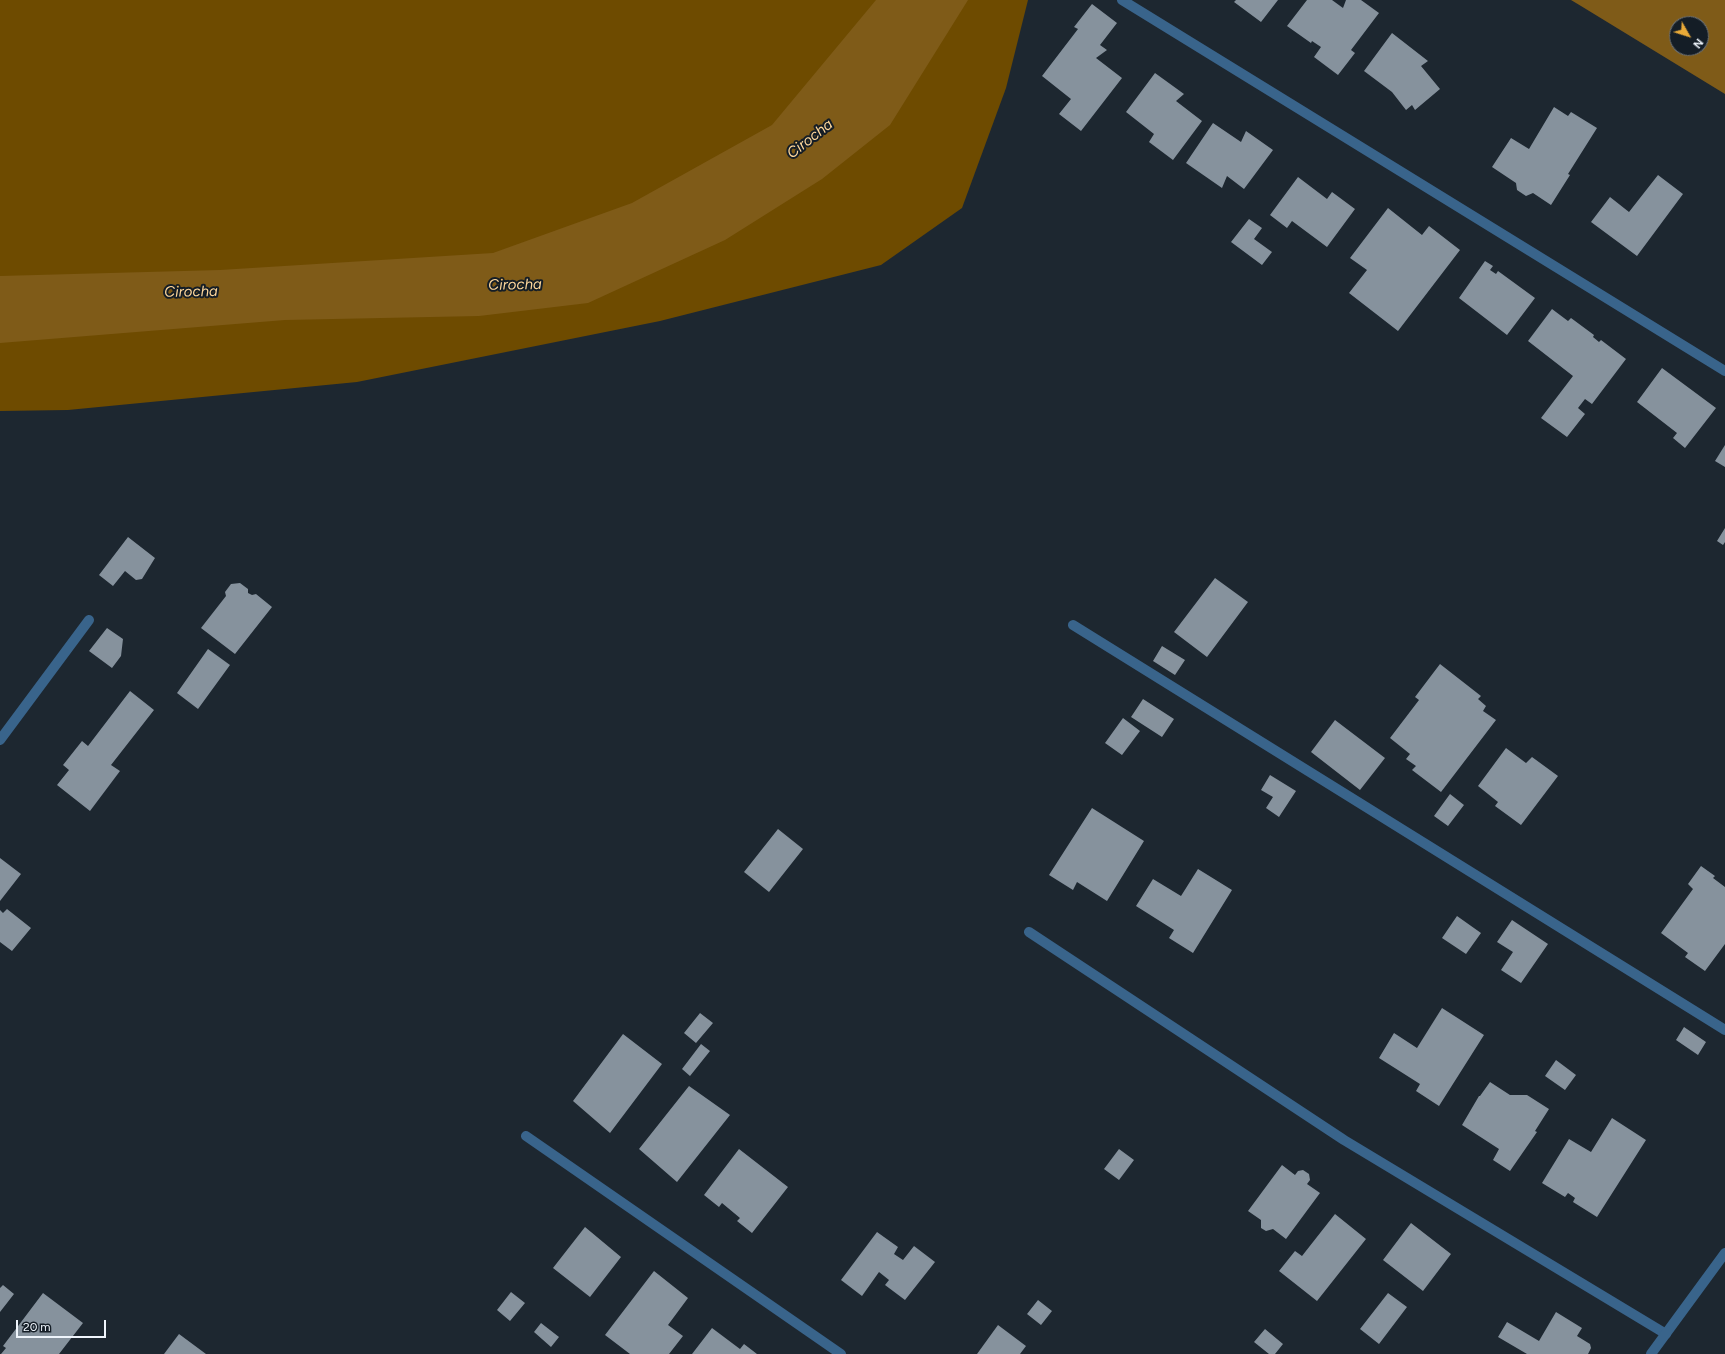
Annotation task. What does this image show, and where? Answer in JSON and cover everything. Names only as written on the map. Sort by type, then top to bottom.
[{"type":"street","points":[[1122,0],[1725,370]]},
{"type":"street","points":[[0,740],[89,620]]},
{"type":"street","points":[[1073,625],[1725,1030]]},
{"type":"street","points":[[1029,932],[1344,1140],[1666,1334]]},
{"type":"street","points":[[526,1136],[841,1354]]},
{"type":"street","points":[[1651,1354],[1725,1253]]},
{"type":"shaded area","points":[[0,0],[1028,0],[1006,88],[962,208],[881,265],[660,321],[357,382],[68,410],[0,411]]},
{"type":"water","name":"Cirocha","points":[[876,0],[968,0],[890,125],[822,179],[725,240],[588,303],[479,316],[285,320],[0,343],[0,276],[220,270],[493,253],[632,203],[772,125]]},
{"type":"water","points":[[1571,0],[1725,0],[1725,94]]},
{"type":"building","points":[[1236,0],[1278,0],[1261,22],[1234,2]]},
{"type":"building","points":[[1307,0],[1332,0],[1343,8],[1346,0],[1361,0],[1379,13],[1351,50],[1355,53],[1338,75],[1314,57],[1321,47],[1312,41],[1311,43],[1287,26]]},
{"type":"building","points":[[1092,4],[1117,23],[1100,45],[1107,50],[1096,58],[1122,78],[1081,131],[1059,114],[1071,99],[1042,76],[1078,29],[1074,27]]},
{"type":"building","points":[[1392,33],[1428,61],[1421,66],[1440,89],[1415,110],[1412,105],[1406,110],[1392,92],[1364,71]]},
{"type":"building","points":[[1155,73],[1184,94],[1176,101],[1202,121],[1173,160],[1149,142],[1154,134],[1126,112]]},
{"type":"building","points":[[1554,107],[1568,116],[1571,112],[1597,128],[1568,174],[1570,175],[1551,205],[1533,193],[1526,196],[1517,190],[1516,183],[1492,167],[1511,138],[1529,149]]},
{"type":"building","points":[[1213,123],[1241,142],[1246,131],[1273,150],[1244,189],[1227,176],[1222,188],[1186,163]]},
{"type":"building","points":[[1658,175],[1683,194],[1637,256],[1591,222],[1610,197],[1629,212]]},
{"type":"building","points":[[1298,177],[1327,199],[1332,192],[1355,209],[1327,247],[1292,221],[1287,228],[1270,215]]},
{"type":"building","points":[[1388,208],[1422,235],[1429,226],[1460,250],[1398,331],[1349,293],[1367,270],[1350,258]]},
{"type":"building","points":[[1249,219],[1262,228],[1254,239],[1272,252],[1262,265],[1231,242]]},
{"type":"building","points":[[1485,261],[1493,266],[1490,270],[1496,274],[1498,271],[1535,298],[1507,335],[1459,298]]},
{"type":"building","points":[[1552,309],[1568,321],[1571,318],[1594,335],[1593,337],[1599,342],[1601,340],[1626,359],[1592,404],[1585,399],[1578,408],[1585,414],[1567,437],[1541,418],[1573,376],[1528,341]]},
{"type":"building","points":[[1662,368],[1716,408],[1685,448],[1673,438],[1677,433],[1637,402]]},
{"type":"building","points":[[1725,445],[1725,467],[1715,461]]},
{"type":"building","points":[[1725,528],[1725,542],[1723,545],[1717,541]]},
{"type":"building","points":[[128,537],[155,558],[142,579],[136,580],[125,571],[113,586],[99,575]]},
{"type":"building","points":[[1215,578],[1248,602],[1207,657],[1174,632]]},
{"type":"building","points":[[240,583],[248,589],[248,593],[252,595],[256,594],[272,607],[235,654],[201,628],[226,596],[225,592],[231,584]]},
{"type":"building","points":[[107,628],[123,639],[121,656],[112,668],[89,651]]},
{"type":"building","points":[[1162,646],[1185,660],[1175,675],[1153,661]]},
{"type":"building","points":[[208,649],[230,665],[198,709],[177,693]]},
{"type":"building","points":[[1440,664],[1481,696],[1478,699],[1486,706],[1483,711],[1496,720],[1441,792],[1412,770],[1416,766],[1406,759],[1410,754],[1390,738],[1419,700],[1415,697]]},
{"type":"building","points":[[130,691],[154,710],[111,765],[120,771],[90,811],[57,785],[69,770],[63,765],[82,741],[88,746]]},
{"type":"building","points":[[1143,699],[1174,719],[1162,737],[1131,717]]},
{"type":"building","points":[[1123,718],[1140,731],[1122,755],[1105,743]]},
{"type":"building","points":[[1335,720],[1385,758],[1360,790],[1311,752]]},
{"type":"building","points":[[1506,748],[1526,763],[1532,757],[1558,776],[1521,825],[1495,806],[1498,802],[1478,786]]},
{"type":"building","points":[[1270,775],[1296,791],[1279,817],[1266,808],[1273,797],[1261,790]]},
{"type":"building","points":[[1450,794],[1464,805],[1448,826],[1434,816]]},
{"type":"building","points":[[1092,808],[1144,841],[1107,901],[1077,882],[1073,890],[1049,875]]},
{"type":"building","points":[[778,829],[803,849],[769,892],[744,872]]},
{"type":"building","points":[[0,858],[21,874],[0,901]]},
{"type":"building","points":[[1701,866],[1715,876],[1713,878],[1725,887],[1725,944],[1705,971],[1685,957],[1688,953],[1661,933],[1693,889],[1688,884]]},
{"type":"building","points":[[1198,869],[1232,890],[1193,953],[1169,938],[1174,930],[1136,906],[1153,879],[1181,896]]},
{"type":"building","points":[[7,909],[31,928],[12,951],[0,942],[0,910],[3,913]]},
{"type":"building","points":[[1457,916],[1481,933],[1466,954],[1442,938]]},
{"type":"building","points":[[1512,920],[1548,944],[1521,983],[1501,970],[1513,952],[1497,942]]},
{"type":"building","points":[[1442,1008],[1484,1035],[1439,1106],[1416,1091],[1420,1084],[1379,1058],[1394,1033],[1417,1048]]},
{"type":"building","points":[[700,1013],[713,1023],[696,1043],[684,1033]]},
{"type":"building","points":[[1684,1027],[1706,1042],[1698,1055],[1676,1040]]},
{"type":"building","points":[[623,1034],[662,1064],[610,1133],[573,1101]]},
{"type":"building","points":[[701,1044],[710,1051],[690,1076],[682,1069]]},
{"type":"building","points":[[1556,1060],[1576,1075],[1565,1090],[1545,1076]]},
{"type":"building","points":[[1490,1082],[1510,1095],[1527,1095],[1549,1109],[1535,1131],[1537,1132],[1510,1171],[1493,1160],[1499,1149],[1462,1125],[1479,1096]]},
{"type":"building","points":[[689,1086],[730,1115],[677,1182],[639,1149]]},
{"type":"building","points":[[1612,1118],[1646,1140],[1597,1217],[1573,1202],[1575,1198],[1568,1193],[1565,1197],[1542,1183],[1569,1139],[1591,1152]]},
{"type":"building","points":[[739,1149],[788,1187],[752,1233],[737,1221],[740,1218],[722,1203],[719,1207],[704,1195]]},
{"type":"building","points":[[1119,1149],[1134,1160],[1119,1180],[1104,1169]]},
{"type":"building","points":[[1282,1165],[1295,1175],[1298,1171],[1303,1170],[1309,1174],[1310,1180],[1307,1184],[1320,1193],[1286,1239],[1273,1229],[1266,1231],[1261,1228],[1261,1220],[1248,1211]]},
{"type":"building","points":[[1335,1214],[1366,1239],[1317,1301],[1279,1271],[1295,1251],[1302,1256]]},
{"type":"building","points":[[1411,1223],[1451,1254],[1423,1291],[1383,1260]]},
{"type":"building","points":[[585,1227],[621,1257],[590,1297],[553,1268]]},
{"type":"building","points":[[877,1232],[898,1247],[894,1254],[903,1260],[914,1246],[935,1262],[905,1300],[885,1285],[889,1280],[879,1272],[862,1296],[841,1280]]},
{"type":"building","points":[[654,1271],[688,1298],[668,1325],[683,1336],[669,1354],[630,1354],[605,1335]]},
{"type":"building","points":[[3,1285],[14,1294],[0,1312],[0,1288]]},
{"type":"building","points":[[511,1292],[525,1303],[510,1321],[497,1310]]},
{"type":"building","points":[[43,1293],[83,1323],[59,1354],[1,1354],[6,1348],[3,1346]]},
{"type":"building","points":[[1388,1293],[1407,1307],[1379,1344],[1360,1329]]},
{"type":"building","points":[[1038,1300],[1052,1311],[1041,1325],[1027,1314]]},
{"type":"building","points":[[1556,1312],[1582,1328],[1577,1336],[1590,1344],[1591,1348],[1588,1354],[1527,1354],[1498,1337],[1507,1322],[1539,1341]]},
{"type":"building","points":[[541,1323],[559,1337],[551,1347],[534,1332]]},
{"type":"building","points":[[998,1325],[1026,1346],[1020,1354],[977,1354]]},
{"type":"building","points":[[712,1328],[740,1349],[744,1344],[757,1354],[692,1354]]},
{"type":"building","points":[[1265,1329],[1283,1344],[1275,1354],[1269,1354],[1254,1342]]},
{"type":"building","points":[[179,1334],[206,1354],[164,1354]]}]
